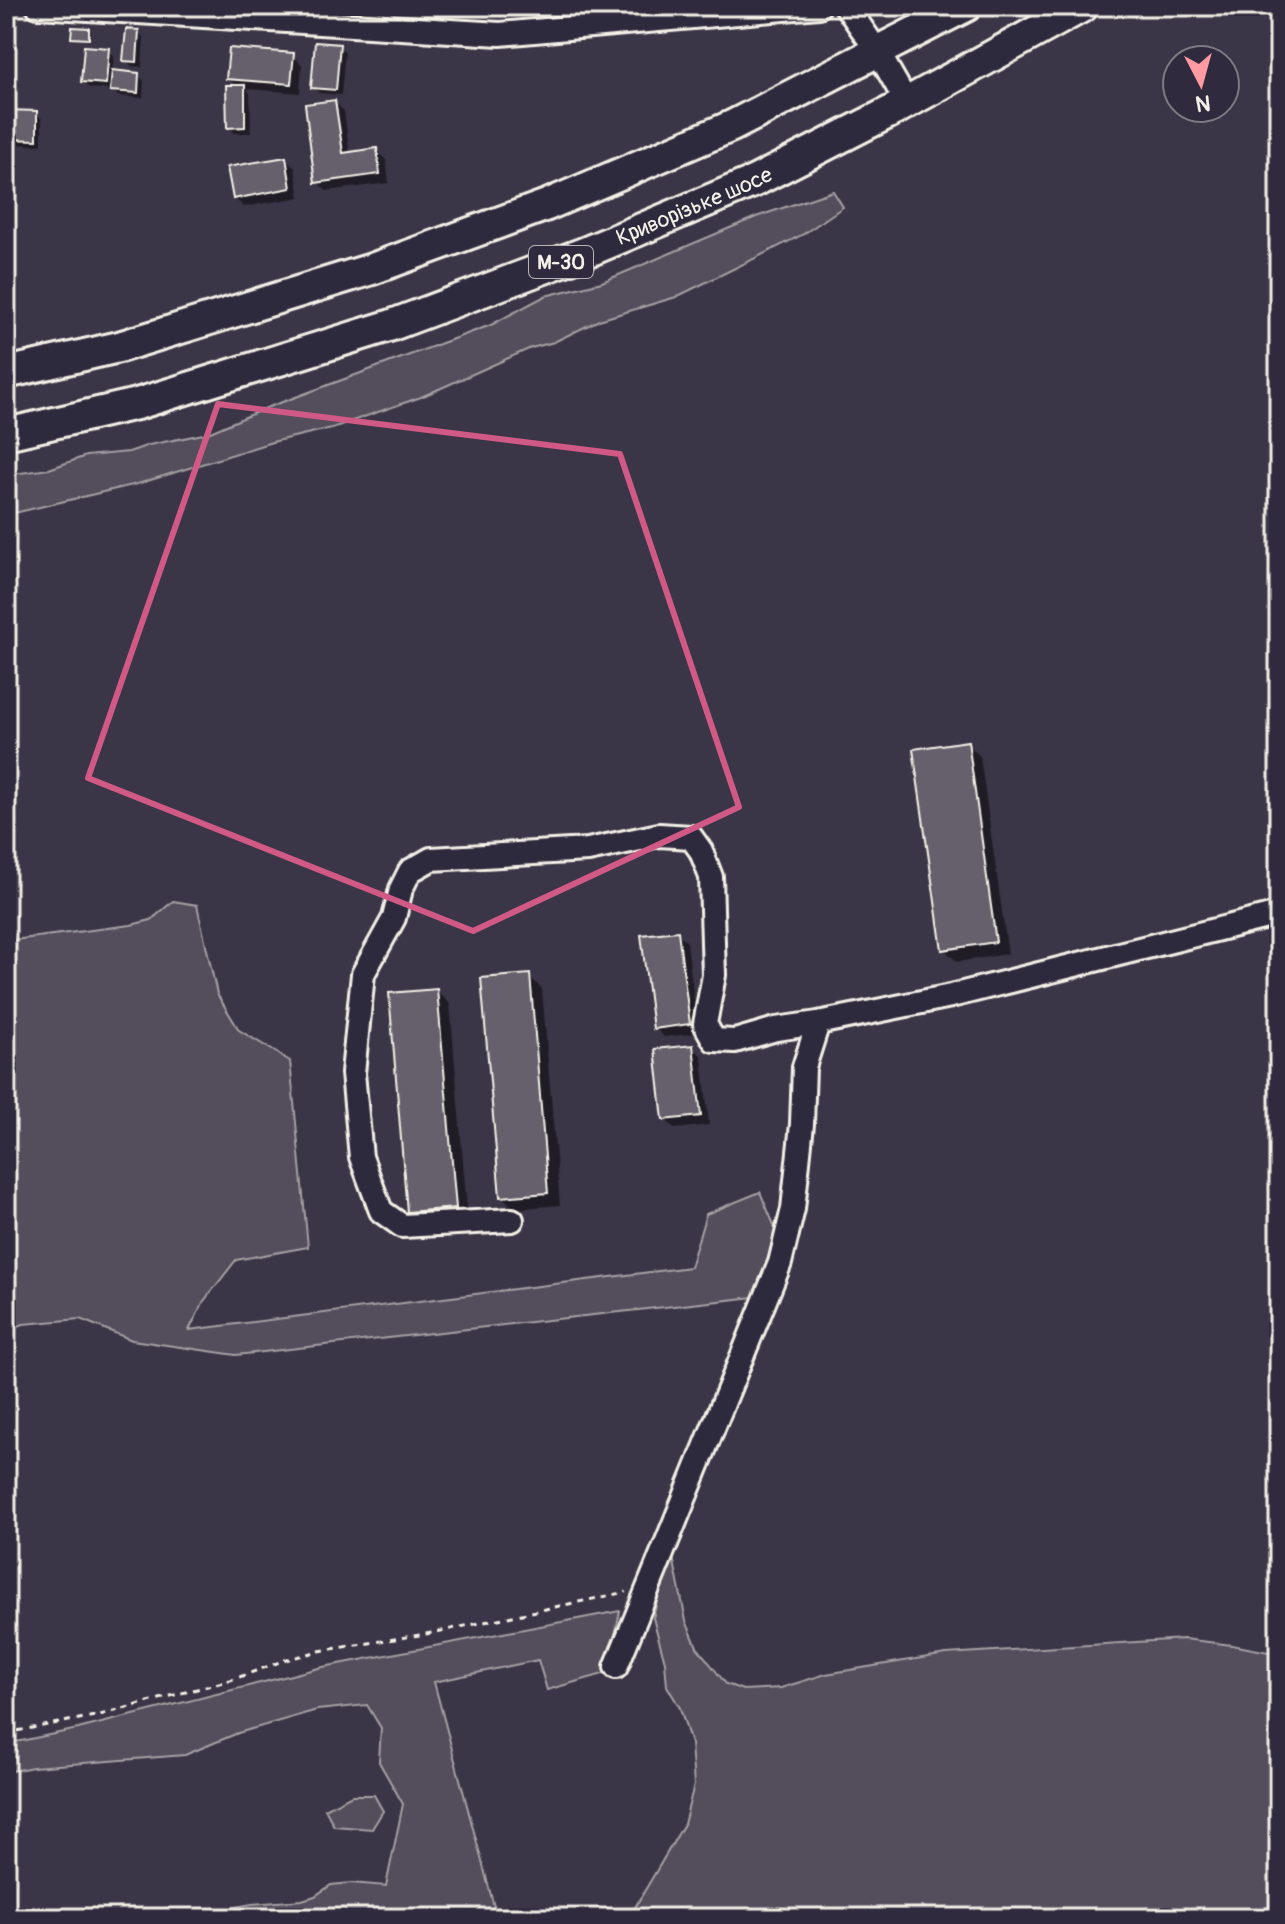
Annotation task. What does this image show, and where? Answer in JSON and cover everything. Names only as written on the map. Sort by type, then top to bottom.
[{"type":"highway","name":"М-30","points":[[6,373],[119,347],[372,269],[547,205],[732,126],[966,6]]},
{"type":"highway","name":"Криворізьке шосе","points":[[6,434],[137,404],[407,320],[584,253],[755,181],[907,103],[1083,6]]},
{"type":"street","points":[[38,6],[500,34],[819,6]]},
{"type":"street","points":[[846,6],[878,52],[907,103]]},
{"type":"street","points":[[512,1220],[402,1226],[381,1211],[361,1157],[353,1073],[363,974],[394,918],[401,889],[410,871],[431,859],[588,850],[659,835],[691,837],[701,851],[711,877],[714,975],[705,1024],[714,1040],[735,1041],[776,1029],[951,996],[1279,914]]},
{"type":"street","points":[[616,1667],[780,1263],[793,1209],[802,1124],[804,1067],[818,1023]]},
{"type":"path","points":[[6,1733],[100,1715],[234,1679],[319,1651],[432,1633],[649,1586]]},
{"type":"highlighted area","points":[[218,404],[620,454],[739,807],[473,931],[88,778]]},
{"type":"shaded area","points":[[833,191],[843,207],[802,235],[676,297],[599,320],[421,397],[332,428],[272,442],[141,483],[6,515],[6,475],[49,469],[86,456],[129,452],[208,433],[266,408],[491,325],[545,296],[602,282],[756,217]]},
{"type":"shaded area","points":[[173,901],[197,905],[217,994],[239,1030],[290,1061],[308,1247],[236,1260],[204,1301],[189,1330],[690,1267],[706,1214],[760,1192],[777,1232],[754,1297],[236,1355],[132,1340],[80,1319],[23,1324],[6,1333],[6,941],[131,925],[151,920]]},
{"type":"shaded area","points":[[673,1557],[686,1621],[697,1647],[726,1684],[743,1690],[781,1688],[826,1674],[946,1654],[1184,1639],[1279,1654],[1279,1918],[625,1918],[631,1914],[684,1824],[694,1785],[691,1744],[680,1708],[667,1686],[665,1662],[653,1618],[662,1580]]},
{"type":"shaded area","points":[[620,1611],[607,1673],[547,1690],[538,1660],[434,1682],[497,1918],[155,1918],[302,1900],[315,1896],[331,1885],[386,1886],[403,1804],[379,1762],[381,1728],[367,1705],[317,1710],[238,1733],[185,1755],[33,1767],[6,1772],[6,1744],[78,1729],[323,1667]]},
{"type":"shaded area","points":[[352,1795],[374,1795],[383,1811],[372,1829],[334,1826],[325,1809]]},
{"type":"building","points":[[72,27],[89,28],[89,39],[71,38]]},
{"type":"building","points":[[126,29],[139,30],[137,62],[123,61]]},
{"type":"building","points":[[315,42],[340,44],[336,90],[311,88]]},
{"type":"building","points":[[84,46],[109,48],[106,84],[81,82]]},
{"type":"building","points":[[229,48],[294,53],[291,84],[226,79]]},
{"type":"building","points":[[112,70],[139,73],[138,93],[110,91]]},
{"type":"building","points":[[226,85],[245,85],[245,127],[227,128]]},
{"type":"building","points":[[335,100],[343,153],[377,148],[380,174],[315,183],[305,104]]},
{"type":"building","points":[[6,110],[37,111],[37,140],[6,139]]},
{"type":"building","points":[[286,157],[291,188],[233,199],[227,167]]},
{"type":"building","points":[[968,741],[996,942],[942,950],[913,749]]},
{"type":"building","points":[[678,931],[690,1024],[653,1029],[641,935]]},
{"type":"building","points":[[530,974],[548,1193],[500,1197],[481,978]]},
{"type":"building","points":[[437,989],[456,1208],[407,1212],[389,993]]},
{"type":"building","points":[[693,1045],[701,1116],[663,1120],[655,1049]]}]
